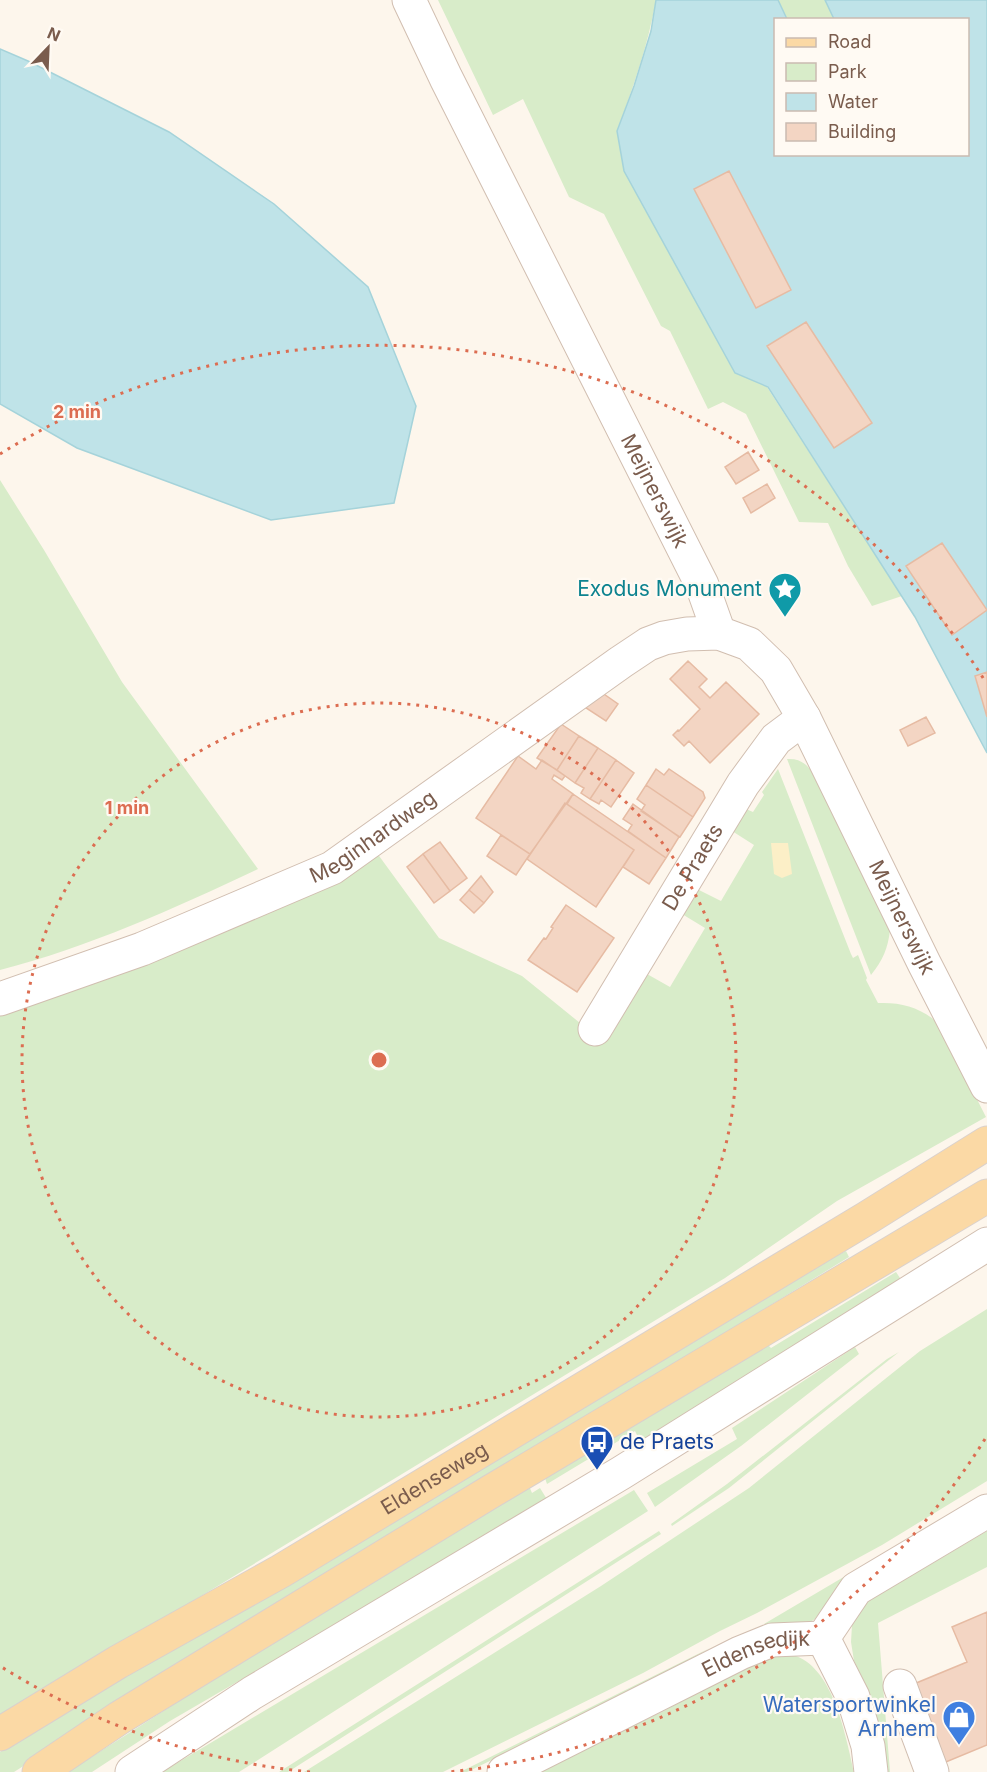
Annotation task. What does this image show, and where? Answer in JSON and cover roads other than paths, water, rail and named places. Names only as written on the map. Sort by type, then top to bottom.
[{"type":"main road","name":"Eldenseweg","points":[[0,1734],[118,1662],[280,1571],[867,1218],[987,1143]]},
{"type":"main road","name":"Eldenseweg","points":[[39,1772],[129,1712],[480,1498],[987,1196]]},
{"type":"street","name":"Meijnerswijk","points":[[409,0],[446,78],[702,585],[719,633],[749,644],[776,670],[804,718],[987,1086]]},
{"type":"street","name":"Meginhardweg","points":[[0,999],[142,949],[332,868],[648,644],[664,638],[687,634],[719,633]]},
{"type":"street","name":"De Praets","points":[[596,1029],[743,784],[776,739],[804,718]]},
{"type":"street","points":[[132,1772],[252,1693],[621,1473],[987,1244]]},
{"type":"street","name":"Eldensedijk","points":[[504,1772],[740,1653],[772,1640],[823,1638],[856,1589],[987,1511]]},
{"type":"street","points":[[823,1638],[853,1697],[868,1746],[871,1772]]},
{"type":"street","points":[[900,1686],[932,1772]]},
{"type":"water","points":[[656,0],[778,0],[787,18],[774,18],[774,156],[969,156],[969,18],[834,18],[825,0],[987,0],[987,753],[915,617],[768,387],[735,373],[624,171],[617,131],[651,31]]},
{"type":"water","points":[[0,49],[169,132],[274,204],[368,287],[416,406],[394,503],[271,520],[77,448],[0,404]]},
{"type":"place","name":"Exodus Monument","points":[[785,618]]},
{"type":"place","name":"de Praets","points":[[597,1471]]},
{"type":"place","name":"Watersportwinkel Arnhem","points":[[959,1746]]}]
